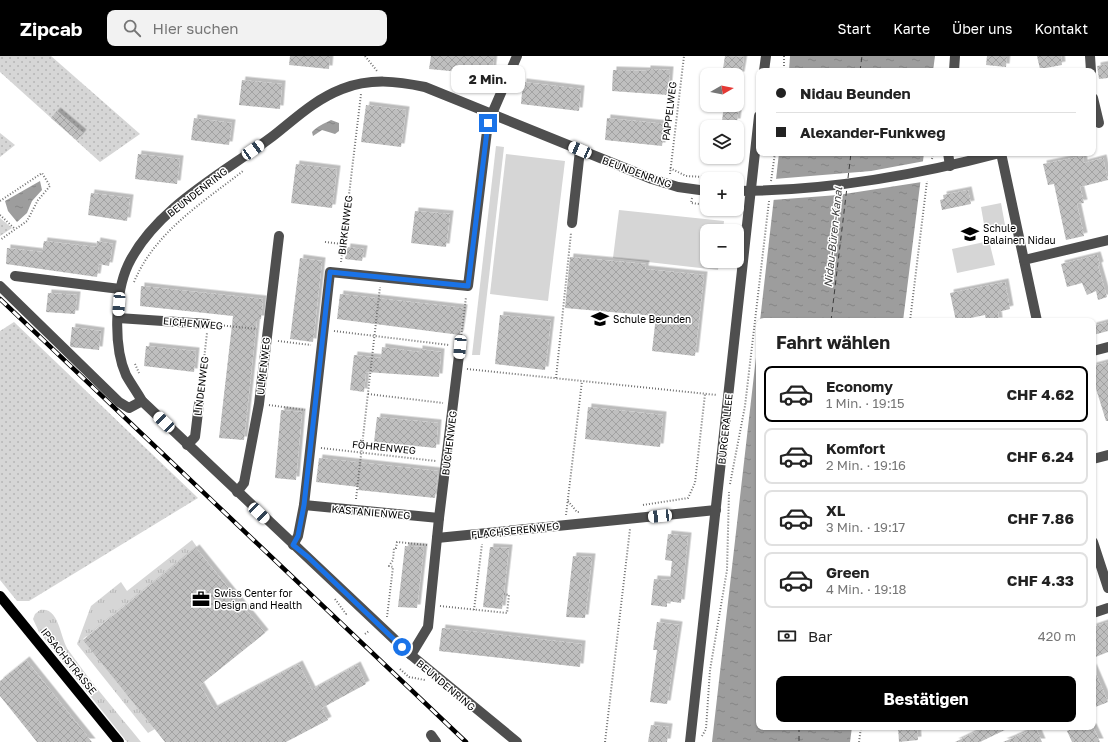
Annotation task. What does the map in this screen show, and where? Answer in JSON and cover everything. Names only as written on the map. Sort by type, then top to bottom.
[{"type":"main road","name":"IPSACHSTRASSE","points":[[0,596],[119,742]]},
{"type":"street","points":[[293,545],[298,536],[304,505],[330,272],[468,286],[490,113],[517,56]]},
{"type":"street","points":[[764,68],[766,56]]},
{"type":"street","points":[[954,68],[955,56]]},
{"type":"street","points":[[1090,56],[1091,68]]},
{"type":"street","name":"BEUNDENRING","points":[[517,742],[411,655],[142,401],[126,374],[120,354],[118,318],[120,289],[128,265],[170,210],[274,135],[299,113],[322,98],[343,89],[363,83],[382,80],[398,81],[425,87],[652,179],[678,187],[700,190]]},
{"type":"street","points":[[1096,108],[1100,122]]},
{"type":"street","name":"BURGERALLEE","points":[[690,742],[756,143]]},
{"type":"street","points":[[572,223],[580,150]]},
{"type":"street","points":[[948,156],[950,166]]},
{"type":"street","points":[[744,191],[838,185],[936,169],[988,156]]},
{"type":"street","points":[[1001,156],[1036,318]]},
{"type":"street","name":"ULMENWEG","points":[[237,492],[244,483],[259,404],[279,236]]},
{"type":"street","points":[[1024,260],[1108,240]]},
{"type":"street","points":[[15,276],[120,289]]},
{"type":"street","points":[[0,286],[119,402],[129,408],[134,407],[142,401]]},
{"type":"street","name":"EICHENWEG","points":[[118,318],[208,324]]},
{"type":"street","name":"BUCHENWEG","points":[[436,542],[460,347]]},
{"type":"street","points":[[1096,350],[1108,347]]},
{"type":"street","name":"LINDENWEG","points":[[187,445],[195,437],[199,404]]},
{"type":"street","points":[[1096,458],[1108,455]]},
{"type":"street","name":"KASTANIENWEG","points":[[304,505],[439,518]]},
{"type":"street","name":"FLACHSERENWEG","points":[[436,542],[483,533],[716,510]]},
{"type":"street","points":[[411,655],[428,627],[436,542]]},
{"type":"street","points":[[1096,551],[1108,588]]},
{"type":"street","points":[[1096,612],[1108,608]]},
{"type":"path","points":[[365,56],[380,73],[382,80]]},
{"type":"path","name":"PAPPELWEG","points":[[684,56],[670,168],[686,176],[752,180]]},
{"type":"path","points":[[784,56],[784,68]]},
{"type":"path","name":"BIRKENWEG","points":[[340,273],[342,244],[363,83]]},
{"type":"path","points":[[355,97],[361,94],[369,94]]},
{"type":"path","points":[[771,186],[775,156]]},
{"type":"path","points":[[133,288],[142,264],[163,236],[181,219],[248,168]]},
{"type":"path","points":[[0,201],[42,173],[50,186],[38,200],[27,221],[0,240]]},
{"type":"path","points":[[910,318],[927,185]]},
{"type":"path","points":[[699,742],[706,729],[710,670],[726,570],[730,488],[745,406],[770,194]]},
{"type":"path","points":[[691,203],[700,204]]},
{"type":"path","points":[[0,215],[15,229]]},
{"type":"path","points":[[556,378],[572,223]]},
{"type":"path","points":[[326,242],[342,244]]},
{"type":"path","points":[[354,509],[362,452],[381,278]]},
{"type":"path","points":[[333,331],[460,347],[468,286]]},
{"type":"path","name":"EICHENWEG","points":[[208,324],[321,346]]},
{"type":"path","name":"LINDENWEG","points":[[199,404],[208,324]]},
{"type":"path","points":[[132,358],[140,377]]},
{"type":"path","points":[[458,368],[728,396]]},
{"type":"path","points":[[565,524],[582,381]]},
{"type":"path","points":[[368,394],[454,405]]},
{"type":"path","points":[[642,506],[688,498],[695,483],[705,394]]},
{"type":"path","points":[[259,404],[314,411]]},
{"type":"path","name":"FÖHRENWEG","points":[[320,448],[447,462]]},
{"type":"path","points":[[568,501],[577,512],[583,513]]},
{"type":"path","points":[[605,742],[632,519]]},
{"type":"path","points":[[474,610],[483,533]]},
{"type":"path","points":[[388,617],[393,567],[389,566],[389,564],[393,560],[394,548],[396,548],[397,542],[436,542]]},
{"type":"path","points":[[435,605],[507,613],[509,595],[504,594]]},
{"type":"path","points":[[336,596],[334,599],[346,614],[345,615]]},
{"type":"path","points":[[400,669],[409,677],[425,680]]},
{"type":"path","points":[[859,742],[861,730]]},
{"type":"green space","points":[[0,56],[51,56],[140,134],[100,162],[0,72]]},
{"type":"green space","points":[[0,133],[15,145],[0,157]]},
{"type":"green space","points":[[496,146],[504,147],[480,355],[472,355]]},
{"type":"green space","points":[[506,154],[565,161],[548,301],[490,294]]},
{"type":"green space","points":[[1001,203],[1005,225],[985,230],[981,207]]},
{"type":"green space","points":[[619,210],[724,221],[724,224],[700,224],[700,268],[613,258]]},
{"type":"green space","points":[[0,218],[12,228],[0,236]]},
{"type":"green space","points":[[989,241],[995,265],[957,273],[952,249]]},
{"type":"green space","points":[[700,268],[718,268],[718,270]]},
{"type":"green space","points":[[14,322],[198,498],[29,601],[17,601],[0,580],[0,331]]},
{"type":"green space","points":[[192,540],[197,547],[83,639],[155,729],[148,733],[77,644],[91,606],[121,582],[127,591]]},
{"type":"green space","points":[[40,610],[47,610],[56,618],[66,646],[77,663],[141,742],[127,742],[39,632],[33,619],[35,614]]},
{"type":"water","points":[[790,56],[935,56],[933,68],[789,68]]},
{"type":"water","points":[[331,120],[339,123],[339,131],[335,134],[322,130],[313,136],[312,132],[314,130]]},
{"type":"water","name":"Nidau-Büren-Kanal","points":[[779,156],[924,156],[903,318],[760,318]]},
{"type":"water","points":[[40,181],[42,190],[32,201],[27,213],[17,222],[8,211],[5,201]]},
{"type":"water","points":[[756,357],[756,730],[852,730],[850,742],[712,742]]},
{"type":"pier","points":[[925,161],[922,182],[838,195],[772,200],[774,179],[871,171]]},
{"type":"building","points":[[290,56],[330,56],[329,69],[289,65]]},
{"type":"building","points":[[431,56],[494,56],[492,75],[429,69]]},
{"type":"building","points":[[725,56],[744,57],[742,68],[723,68]]},
{"type":"building","points":[[987,56],[1007,56],[1006,67],[986,65]]},
{"type":"building","points":[[1037,56],[1061,56],[1062,65],[1040,68]]},
{"type":"building","points":[[1108,64],[1108,78],[1099,79],[1097,66]]},
{"type":"building","points":[[647,69],[670,70],[668,95],[612,91],[613,70],[647,71]]},
{"type":"building","points":[[242,80],[282,84],[280,109],[239,105]]},
{"type":"building","points":[[523,82],[581,89],[579,111],[521,104]]},
{"type":"building","points":[[366,105],[406,110],[401,147],[361,142]]},
{"type":"building","points":[[57,111],[83,133],[77,140],[51,118]]},
{"type":"building","points":[[723,112],[738,112],[737,120],[722,120]]},
{"type":"building","points":[[194,118],[232,123],[229,145],[191,140]]},
{"type":"building","points":[[607,118],[665,124],[662,146],[605,140]]},
{"type":"building","points":[[138,154],[180,159],[177,184],[135,179]]},
{"type":"building","points":[[1083,156],[1084,163],[1103,158],[1108,180],[1080,187],[1084,203],[1077,204],[1084,236],[1066,240],[1054,184],[1048,185],[1043,164]]},
{"type":"building","points":[[296,164],[337,169],[332,208],[291,203]]},
{"type":"building","points":[[968,190],[971,204],[942,210],[940,200],[944,199],[943,195]]},
{"type":"building","points":[[91,193],[130,198],[127,221],[88,215]]},
{"type":"building","points":[[415,211],[450,214],[446,247],[411,243]]},
{"type":"building","points":[[44,241],[96,247],[97,241],[113,244],[109,266],[99,264],[97,277],[6,264],[7,248],[42,252]]},
{"type":"building","points":[[347,247],[364,249],[362,261],[345,259]]},
{"type":"building","points":[[1097,255],[1100,265],[1098,266],[1107,297],[1098,300],[1096,291],[1087,295],[1082,283],[1067,287],[1061,264]]},
{"type":"building","points":[[570,257],[646,264],[645,269],[704,275],[695,356],[652,351],[656,316],[565,308]]},
{"type":"building","points":[[300,258],[322,261],[313,342],[290,339]]},
{"type":"building","points":[[1005,282],[1010,309],[998,312],[999,318],[986,318],[985,315],[970,318],[955,318],[950,293]]},
{"type":"building","points":[[141,286],[263,299],[261,319],[257,319],[244,440],[219,438],[233,316],[140,306]]},
{"type":"building","points":[[48,293],[77,295],[75,314],[46,312]]},
{"type":"building","points":[[340,294],[464,308],[460,335],[337,319]]},
{"type":"building","points":[[500,315],[551,320],[545,370],[495,364]]},
{"type":"building","points":[[1108,322],[1108,331],[1096,334],[1096,325]]},
{"type":"building","points":[[72,327],[101,331],[99,350],[71,347]]},
{"type":"building","points":[[146,346],[196,351],[194,372],[144,366]]},
{"type":"building","points":[[382,347],[419,352],[419,349],[441,352],[439,377],[366,372],[364,392],[350,390],[354,355],[381,358]]},
{"type":"building","points":[[1108,362],[1108,421],[1106,421],[1096,389],[1096,365]]},
{"type":"building","points":[[588,407],[663,415],[660,447],[585,439]]},
{"type":"building","points":[[281,410],[302,412],[296,480],[275,478]]},
{"type":"building","points":[[377,417],[438,423],[436,448],[374,442]]},
{"type":"building","points":[[319,458],[438,471],[435,498],[358,490],[359,487],[316,482]]},
{"type":"building","points":[[668,534],[688,536],[681,603],[667,601],[667,607],[651,605],[654,579],[670,580],[672,561],[665,560]]},
{"type":"building","points":[[405,546],[424,547],[417,608],[398,607]]},
{"type":"building","points":[[490,547],[509,548],[502,609],[483,607]]},
{"type":"building","points":[[196,548],[265,633],[200,685],[214,709],[299,664],[312,690],[357,665],[366,684],[322,708],[328,720],[286,742],[165,742],[83,640]]},
{"type":"building","points":[[573,556],[592,557],[585,618],[566,617]]},
{"type":"building","points":[[657,622],[679,625],[667,704],[650,702],[657,650],[653,650]]},
{"type":"building","points":[[1108,622],[1108,652],[1096,657],[1096,626]]},
{"type":"building","points":[[442,628],[582,644],[580,667],[439,651]]},
{"type":"building","points":[[26,660],[92,742],[37,742],[0,696],[0,681]]},
{"type":"building","points":[[1096,674],[1108,702],[1096,707]]},
{"type":"building","points":[[651,725],[669,727],[667,742],[648,742]]},
{"type":"building","points":[[898,730],[917,730],[918,740],[899,742]]},
{"type":"building","points":[[980,730],[1005,730],[980,742],[955,742]]},
{"type":"building","points":[[1031,730],[1037,730],[1042,742],[1003,742]]},
{"type":"building","points":[[1094,730],[1100,742],[1072,742],[1067,731]]},
{"type":"ferry route","points":[[860,68],[862,56]]},
{"type":"ferry route","points":[[848,178],[851,156]]},
{"type":"ferry route","points":[[831,318],[847,187]]},
{"type":"ferry route","points":[[799,730],[799,742]]},
{"type":"railway","points":[[0,299],[466,742]]},
{"type":"place","name":"Schule Balainen Nidau","points":[[970,234]]},
{"type":"place","name":"Schule Beunden","points":[[600,319]]},
{"type":"place","name":"Swiss Center for Design and Health","points":[[201,599]]},
{"type":"route","points":[[402,647],[308,557],[293,545],[298,536],[304,505],[330,272],[468,286],[488,123]]}]
